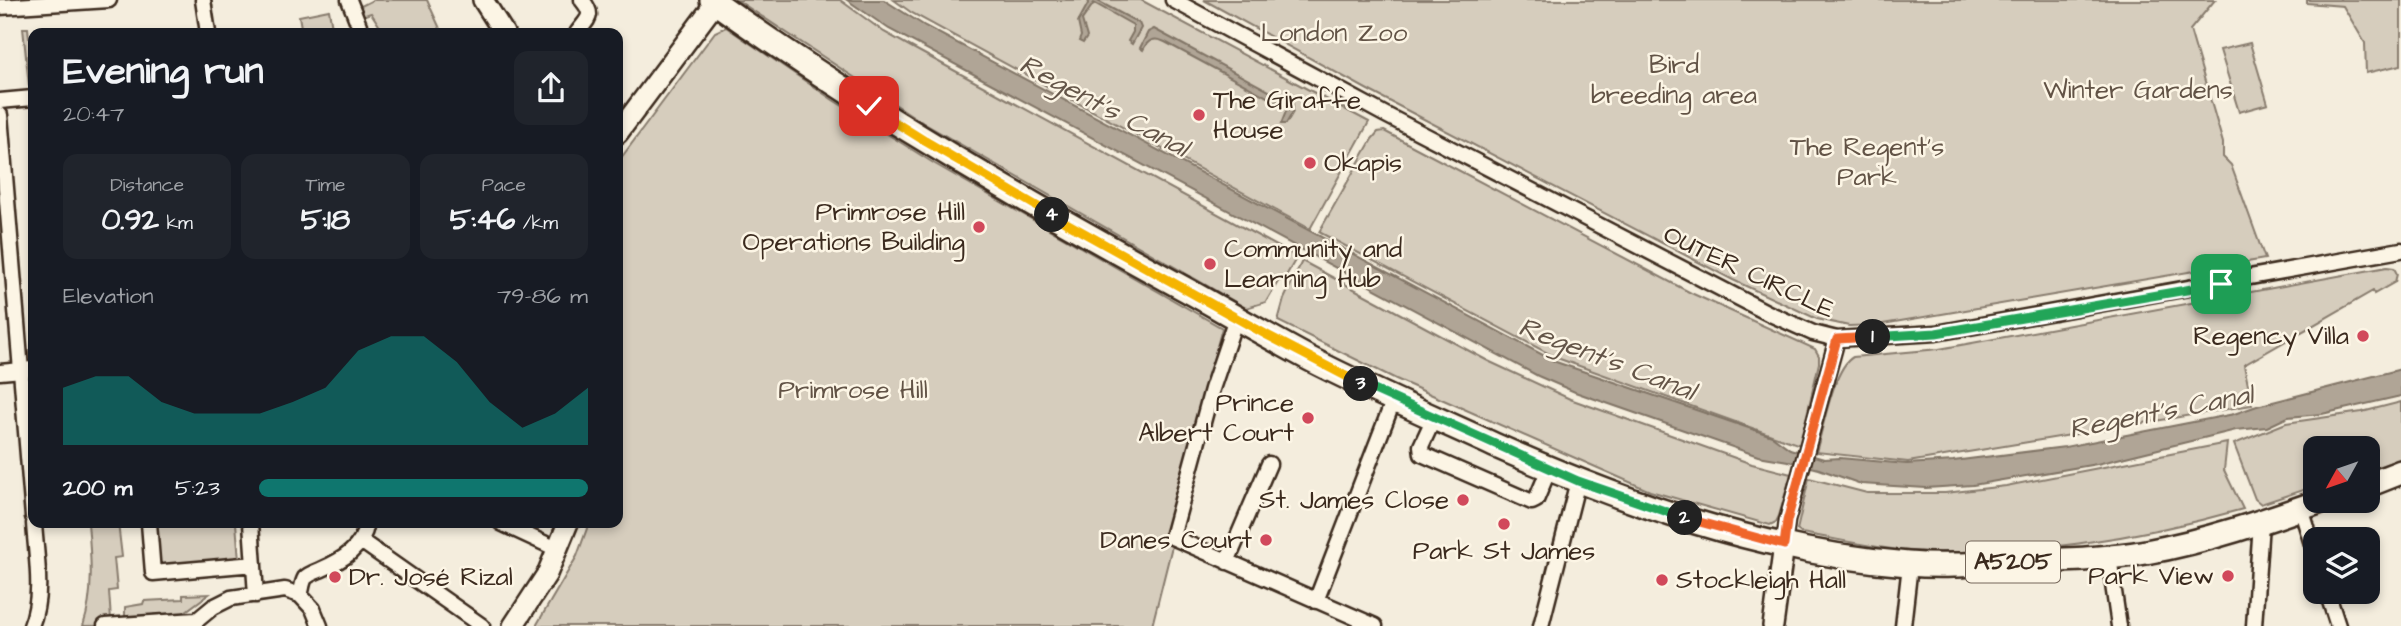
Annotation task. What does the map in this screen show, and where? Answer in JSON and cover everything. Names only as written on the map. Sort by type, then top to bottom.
[{"type":"main road","name":"A5205","points":[[714,1],[925,141],[1311,359],[1549,469],[1692,520],[1784,545],[1910,565],[1960,565],[2109,557],[2172,547],[2261,523],[2301,508]]},
{"type":"main road","points":[[2380,480],[2401,472]]},
{"type":"street","points":[[0,7],[60,1],[109,0]]},
{"type":"street","points":[[205,0],[208,28]]},
{"type":"street","points":[[349,0],[360,28]]},
{"type":"street","points":[[483,0],[501,28]]},
{"type":"street","points":[[581,28],[590,15],[590,9],[582,0]]},
{"type":"street","name":"OUTER CIRCLE","points":[[1173,0],[1376,110],[1768,313],[1813,333],[1837,339],[1936,333],[2401,250]]},
{"type":"street","points":[[623,126],[714,1]]},
{"type":"street","points":[[0,101],[28,98]]},
{"type":"street","points":[[0,115],[28,370],[0,372]]},
{"type":"street","points":[[1236,318],[1212,389],[1172,537],[1375,626]]},
{"type":"street","points":[[1773,626],[1790,512],[1837,339]]},
{"type":"street","points":[[1316,601],[1394,399]]},
{"type":"street","points":[[1434,418],[1421,446],[1422,454],[1532,502],[1536,500],[1549,469]]},
{"type":"street","points":[[1227,562],[1269,464]]},
{"type":"street","points":[[1541,626],[1578,481]]},
{"type":"street","points":[[2301,508],[2307,527]]},
{"type":"street","points":[[2254,626],[2261,523]]},
{"type":"street","points":[[31,626],[37,608],[38,591],[34,528]]},
{"type":"street","points":[[149,528],[153,573],[254,564]]},
{"type":"street","points":[[251,528],[256,595]]},
{"type":"street","points":[[300,595],[303,582],[309,575],[339,561],[351,552],[361,541],[365,528]]},
{"type":"street","points":[[512,528],[559,550]]},
{"type":"street","points":[[513,626],[547,574],[566,528]]},
{"type":"street","points":[[361,541],[482,626]]},
{"type":"street","points":[[2109,557],[2119,626]]},
{"type":"street","points":[[1903,626],[1910,565]]},
{"type":"street","points":[[105,626],[193,623],[213,607],[231,598],[285,590],[300,595],[313,609],[320,626]]},
{"type":"street","points":[[2331,604],[2338,626]]},
{"type":"green space","points":[[373,0],[427,0],[440,28],[381,28],[371,13],[362,16],[359,7]]},
{"type":"green space","points":[[737,0],[840,0],[884,32],[1297,257],[1266,302],[1246,308],[925,124]]},
{"type":"green space","name":"London Zoo","points":[[894,0],[1141,0],[1369,122],[1310,229],[912,13]]},
{"type":"green space","name":"The Regent's Park","points":[[1204,0],[2215,0],[2190,30],[2223,143],[2223,157],[2231,165],[2265,259],[1877,325],[1849,326],[1817,319],[1733,280],[1368,90]]},
{"type":"green space","points":[[2307,0],[2401,0],[2401,65],[2366,73],[2365,43],[2343,6],[2307,3]]},
{"type":"green space","points":[[329,10],[332,28],[301,28],[299,16]]},
{"type":"green space","name":"Primrose Hill","points":[[726,27],[833,100],[935,164],[1222,328],[1164,542],[1172,546],[1152,626],[536,626],[577,556],[587,528],[623,528],[623,155],[715,32]]},
{"type":"green space","points":[[23,28],[28,28],[28,76]]},
{"type":"green space","points":[[2250,43],[2268,104],[2239,112],[2220,50]]},
{"type":"green space","points":[[1384,131],[1691,293],[1815,349],[1819,363],[1800,445],[1557,358],[1319,232],[1372,139],[1378,132]]},
{"type":"green space","points":[[1302,261],[1488,361],[1570,399],[1752,464],[1791,474],[1776,522],[1770,525],[1650,491],[1396,379],[1278,321],[1284,299]]},
{"type":"green space","points":[[2387,267],[2394,268],[2397,274],[2395,282],[2374,294],[2373,291],[2244,365],[2252,405],[1908,462],[1816,452],[1834,386],[1846,363],[1853,357],[1939,349]]},
{"type":"green space","points":[[2401,402],[2401,459],[2380,466],[2380,436],[2303,436],[2303,490],[2261,504],[2255,499],[2234,444],[2286,423],[2362,412]]},
{"type":"green space","points":[[2227,443],[2224,470],[2243,509],[2163,529],[2036,548],[1952,552],[1883,548],[1801,533],[1797,530],[1809,478],[1867,493],[1945,493],[2006,486]]},
{"type":"green space","points":[[88,528],[119,528],[122,557],[114,558],[117,590],[109,591],[111,620],[125,619],[125,607],[143,604],[144,601],[183,599],[183,595],[209,594],[167,625],[83,626],[90,588]]},
{"type":"green space","points":[[154,528],[236,528],[239,560],[158,568]]},
{"type":"shaded area","points":[[847,0],[884,0],[925,26],[1556,362],[1772,436],[1790,449],[1824,459],[1907,464],[2065,447],[2234,414],[2401,369],[2401,396],[2322,414],[2288,417],[2267,427],[2236,430],[2097,464],[1973,485],[1926,488],[1861,484],[1819,469],[1758,456],[1575,392],[1538,376],[889,29]]},
{"type":"shaded area","points":[[1090,0],[1096,0],[1139,23],[1141,28],[1132,44],[1128,41],[1133,25],[1094,3],[1082,20],[1087,37],[1083,43],[1079,41],[1081,36],[1078,22]]},
{"type":"shaded area","points":[[1154,29],[1293,104],[1293,112],[1286,124],[1281,124],[1287,109],[1284,106],[1165,42],[1152,40],[1143,50],[1140,48],[1148,32]]},
{"type":"place","name":"The Giraffe House","points":[[1199,115]]},
{"type":"place","name":"Okapis","points":[[1310,163]]},
{"type":"place","name":"Primrose Hill Operations Building","points":[[979,227]]},
{"type":"place","name":"Community and Learning Hub","points":[[1210,264]]},
{"type":"place","name":"Regency Villa","points":[[2363,336]]},
{"type":"place","name":"Prince Albert Court","points":[[1308,418]]},
{"type":"place","name":"St. James Close","points":[[1463,500]]},
{"type":"place","name":"Park St James","points":[[1504,524]]},
{"type":"place","name":"Danes Court","points":[[1266,540]]},
{"type":"place","name":"Park View","points":[[2228,576]]},
{"type":"place","name":"Dr. José Rizal","points":[[335,577]]},
{"type":"place","name":"Stockleigh Hall","points":[[1662,580]]},
{"type":"route","points":[[869,106],[984,176],[1341,374],[1578,481],[1692,520],[1784,545],[1787,521],[1837,339],[1936,333],[2221,284]]},
{"type":"park label","name":"Bird breeding area","points":[[1674,80]]},
{"type":"park label","name":"Winter Gardens","points":[[2138,90]]},
{"type":"water label","name":"Regent's Canal","points":[[1104,106]]},
{"type":"water label","name":"Regent's Canal","points":[[1607,359]]},
{"type":"water label","name":"Regent's Canal","points":[[2161,412]]}]
